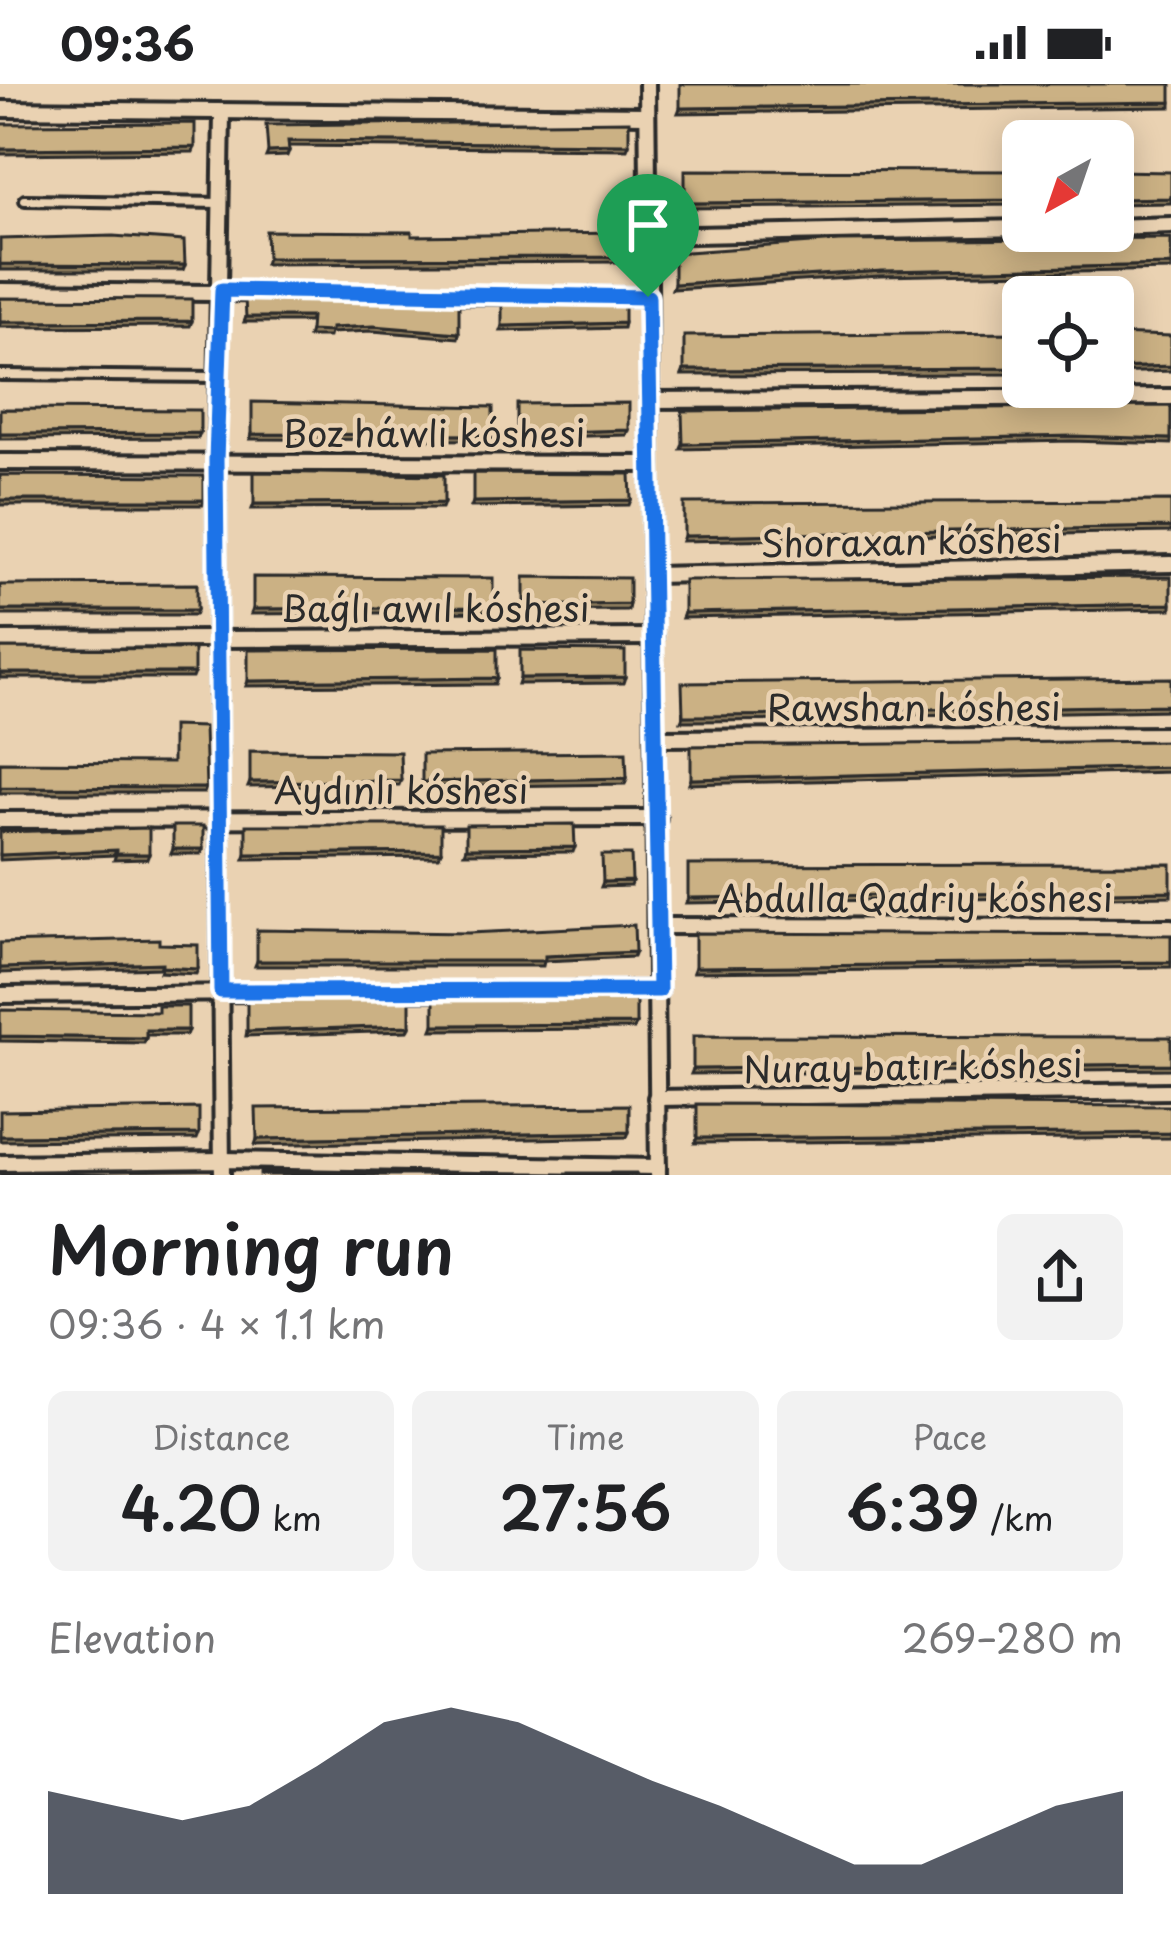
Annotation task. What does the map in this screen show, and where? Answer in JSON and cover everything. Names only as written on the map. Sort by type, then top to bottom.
[{"type":"street","points":[[0,1163],[658,1171],[647,84]]},
{"type":"street","points":[[0,109],[646,116]]},
{"type":"street","points":[[222,113],[216,460],[222,1168]]},
{"type":"street","points":[[1134,226],[1171,225]]},
{"type":"street","points":[[647,236],[1002,229]]},
{"type":"street","points":[[0,291],[648,297]]},
{"type":"street","points":[[650,400],[1171,398]]},
{"type":"street","name":"Boz háwli kóshesi","points":[[0,462],[651,464]]},
{"type":"street","name":"Shoraxan kóshesi","points":[[653,575],[1171,564]]},
{"type":"street","name":"Baǵlı awıl kóshesi","points":[[0,640],[654,637]]},
{"type":"street","name":"Rawshan kóshesi","points":[[657,738],[1171,735]]},
{"type":"street","name":"Aydınlı kóshesi","points":[[0,820],[658,818]]},
{"type":"street","name":"Abdulla Qadriy kóshesi","points":[[659,926],[1171,927]]},
{"type":"street","points":[[0,995],[659,990]]},
{"type":"street","name":"Nuray batır kóshesi","points":[[656,1098],[1171,1091]]},
{"type":"lane","points":[[25,200],[222,202]]},
{"type":"lane","points":[[0,375],[219,376]]},
{"type":"building","points":[[680,84],[1171,84],[1171,102],[680,108]]},
{"type":"building","points":[[629,121],[629,144],[288,141],[289,151],[268,152],[266,125]]},
{"type":"building","points":[[195,123],[195,147],[0,149],[0,124]]},
{"type":"building","points":[[685,170],[1002,171],[1002,200],[685,203]]},
{"type":"building","points":[[1134,171],[1171,172],[1171,198],[1134,199]]},
{"type":"building","points":[[266,231],[412,232],[412,236],[619,233],[619,257],[267,258]]},
{"type":"building","points":[[113,236],[184,241],[185,265],[0,264],[0,239]]},
{"type":"building","points":[[1134,238],[1171,238],[1171,265],[882,271],[674,284],[674,253],[840,241],[1002,240],[1002,252],[1134,252]]},
{"type":"building","points":[[0,298],[192,299],[192,321],[0,322]]},
{"type":"building","points":[[245,299],[459,301],[459,333],[374,326],[310,331],[311,317],[246,317]]},
{"type":"building","points":[[502,302],[624,303],[624,323],[502,326]]},
{"type":"building","points":[[1002,333],[1002,368],[684,370],[684,336]]},
{"type":"building","points":[[1134,335],[1171,336],[1171,366],[1134,367]]},
{"type":"building","points":[[252,402],[493,407],[493,435],[252,434]]},
{"type":"building","points":[[629,403],[629,430],[517,433],[517,404]]},
{"type":"building","points":[[1171,406],[1171,439],[1073,436],[683,444],[682,411]]},
{"type":"building","points":[[0,409],[200,410],[200,433],[0,434]]},
{"type":"building","points":[[254,472],[444,475],[444,503],[254,504]]},
{"type":"building","points":[[473,473],[630,474],[631,500],[473,502]]},
{"type":"building","points":[[0,475],[204,476],[204,500],[0,500]]},
{"type":"building","points":[[1171,501],[1171,527],[684,536],[684,503]]},
{"type":"building","points":[[253,577],[493,578],[493,607],[253,609]]},
{"type":"building","points":[[524,577],[629,578],[629,604],[524,606]]},
{"type":"building","points":[[1171,577],[1171,604],[684,613],[684,580]]},
{"type":"building","points":[[197,584],[197,610],[0,610],[0,585]]},
{"type":"building","points":[[0,648],[194,649],[194,673],[0,673]]},
{"type":"building","points":[[497,649],[497,678],[248,681],[248,650]]},
{"type":"building","points":[[520,650],[625,651],[625,677],[520,678]]},
{"type":"building","points":[[1171,678],[1171,705],[683,716],[682,683]]},
{"type":"building","points":[[172,726],[204,727],[206,788],[0,787],[0,762],[172,763]]},
{"type":"building","points":[[1171,741],[1171,767],[691,779],[691,746]]},
{"type":"building","points":[[250,751],[400,752],[401,780],[250,782]]},
{"type":"building","points":[[626,752],[627,778],[422,782],[422,754]]},
{"type":"building","points":[[574,824],[575,847],[466,848],[466,825]]},
{"type":"building","points":[[246,825],[441,825],[441,852],[246,854]]},
{"type":"building","points":[[173,826],[203,826],[203,849],[173,849]]},
{"type":"building","points":[[149,828],[149,854],[116,854],[116,850],[0,855],[0,832]]},
{"type":"building","points":[[602,855],[631,855],[632,881],[603,882]]},
{"type":"building","points":[[1171,864],[1171,891],[688,898],[688,865]]},
{"type":"building","points":[[634,925],[635,952],[545,956],[545,961],[257,961],[257,930],[469,933]]},
{"type":"building","points":[[695,933],[1171,935],[1171,962],[695,967]]},
{"type":"building","points":[[159,939],[159,944],[198,945],[198,969],[162,967],[162,963],[0,968],[0,943]]},
{"type":"building","points":[[410,998],[410,1026],[247,1031],[247,999]]},
{"type":"building","points":[[434,998],[636,998],[636,1024],[434,1025]]},
{"type":"building","points":[[158,1006],[188,1006],[188,1030],[146,1030],[146,1038],[0,1036],[0,1010],[158,1012]]},
{"type":"building","points":[[693,1036],[1171,1037],[1171,1064],[693,1069]]},
{"type":"building","points":[[697,1104],[1171,1106],[1171,1133],[697,1138]]},
{"type":"building","points":[[629,1105],[629,1132],[257,1139],[256,1108]]},
{"type":"building","points":[[199,1108],[199,1134],[0,1136],[0,1111]]},
{"type":"building","points":[[535,1173],[535,1175],[260,1175]]},
{"type":"building","points":[[636,1173],[637,1175],[569,1175]]},
{"type":"route","points":[[222,290],[648,297],[659,990],[221,991],[216,460],[222,290]]}]
